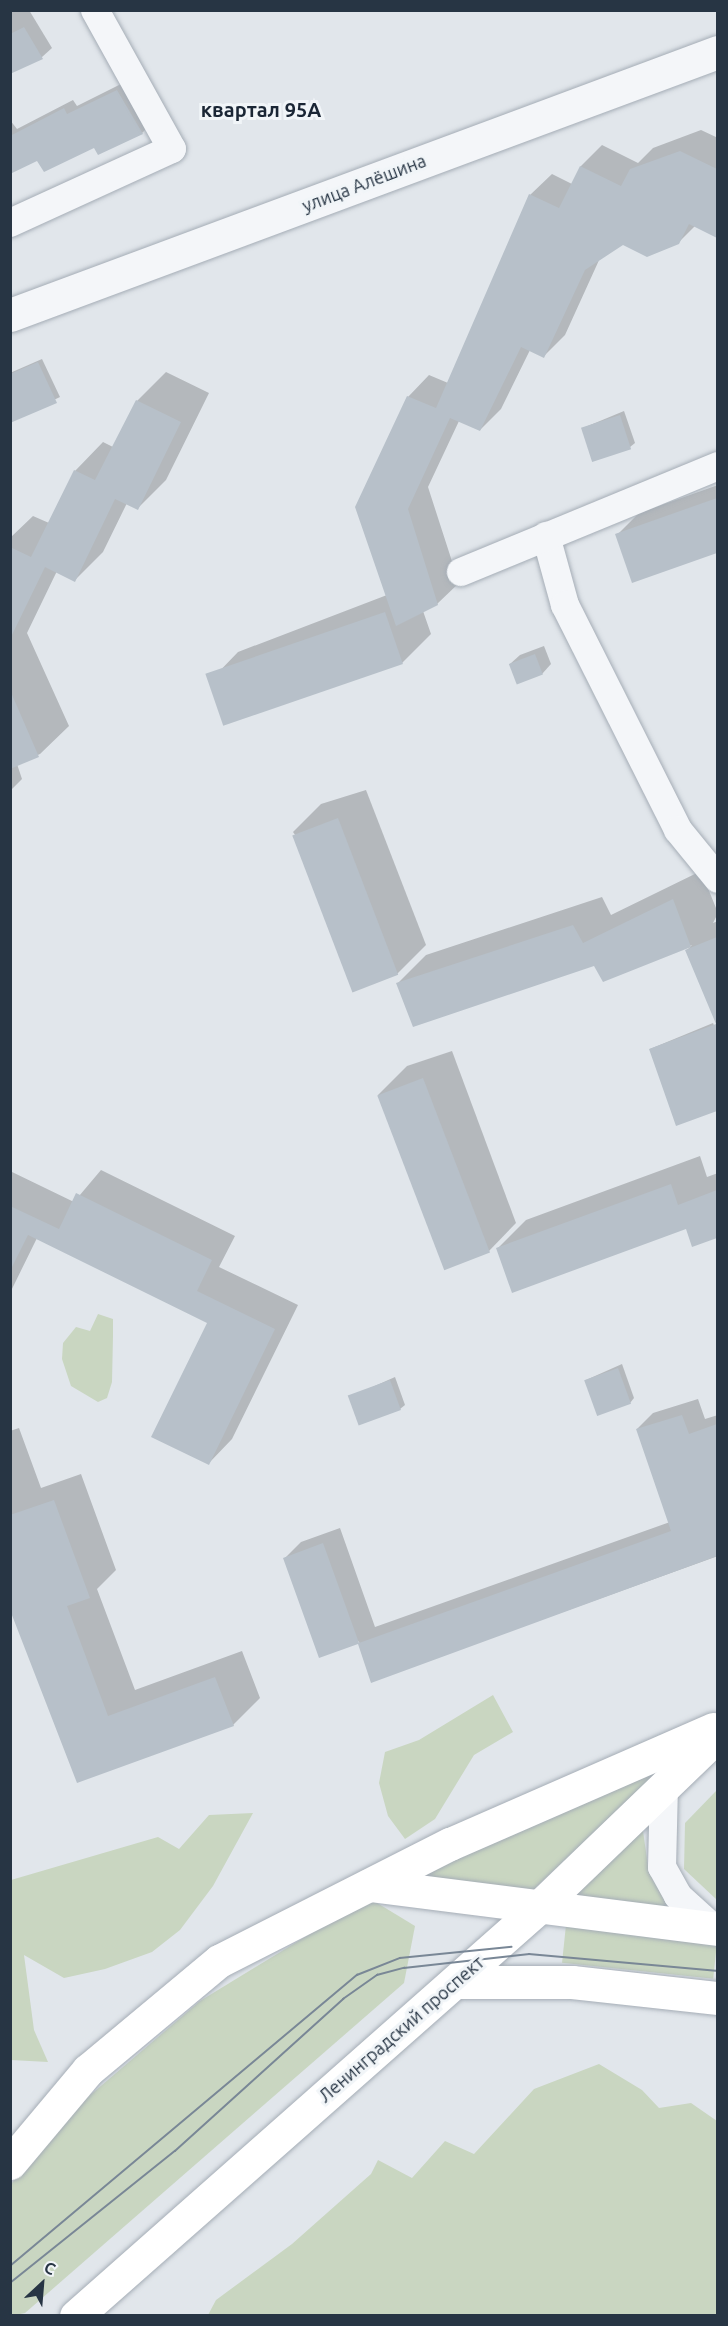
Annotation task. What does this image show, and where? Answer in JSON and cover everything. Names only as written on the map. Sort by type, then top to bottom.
[{"type":"main road","points":[[10,2163],[88,2070],[219,1961],[450,1845],[717,1726]]},
{"type":"main road","name":"Ленинградский проспект","points":[[76,2316],[537,1909],[717,1735]]},
{"type":"main road","points":[[370,1885],[537,1909],[715,1929]]},
{"type":"main road","points":[[455,1982],[572,1982],[717,1998]]},
{"type":"street","points":[[10,223],[172,149],[95,10]]},
{"type":"street","name":"улица Алёшина","points":[[10,315],[717,52]]},
{"type":"street","points":[[461,572],[717,466]]},
{"type":"street","points":[[546,536],[564,605],[678,830],[717,879]]},
{"type":"street","points":[[664,1786],[662,1867],[678,1896],[715,1929]]},
{"type":"green space","points":[[98,1314],[113,1319],[113,1336],[112,1382],[107,1398],[98,1402],[71,1386],[62,1359],[63,1343],[76,1327],[90,1331]]},
{"type":"green space","points":[[493,1695],[513,1732],[474,1755],[435,1819],[405,1839],[388,1816],[379,1783],[385,1752],[419,1740]]},
{"type":"green space","points":[[667,1763],[531,1892],[412,1877]]},
{"type":"green space","points":[[717,1790],[717,1900],[684,1869],[685,1823]]},
{"type":"green space","points":[[253,1813],[213,1886],[180,1930],[152,1952],[105,1969],[64,1978],[24,1955],[34,2030],[48,2062],[11,2060],[11,1880],[158,1837],[179,1849],[209,1815]]},
{"type":"green space","points":[[642,1824],[649,1873],[669,1908],[570,1898]]},
{"type":"green space","points":[[369,1898],[415,1926],[404,1983],[25,2313],[11,2316],[11,2184],[74,2109],[200,2001]]},
{"type":"green space","points":[[566,1925],[717,1941],[713,1979],[562,1963]]},
{"type":"green space","points":[[599,2064],[642,2090],[659,2108],[691,2103],[717,2121],[717,2315],[208,2315],[216,2300],[292,2244],[371,2174],[378,2160],[412,2178],[445,2141],[474,2154],[534,2089]]},
{"type":"building","points":[[24,27],[43,59],[10,74],[10,34]]},
{"type":"building","points":[[117,90],[143,134],[98,155],[94,148],[44,172],[37,161],[10,174],[10,136],[64,108],[67,114]]},
{"type":"building","points":[[680,151],[717,169],[717,238],[689,224],[679,244],[647,257],[623,245],[585,270],[544,358],[521,347],[480,431],[450,418],[408,509],[438,605],[396,626],[355,507],[407,396],[436,408],[529,194],[559,208],[580,166],[621,186],[630,169]]},
{"type":"building","points":[[38,362],[57,403],[10,423],[10,374]]},
{"type":"building","points":[[136,400],[181,422],[138,510],[115,499],[75,582],[45,567],[10,639],[10,547],[31,557],[74,470],[95,480]]},
{"type":"building","points":[[620,415],[631,449],[592,462],[581,428]]},
{"type":"building","points":[[717,498],[717,553],[632,583],[615,534]]},
{"type":"building","points":[[385,612],[403,664],[223,726],[205,674]]},
{"type":"building","points":[[535,654],[543,675],[517,685],[509,664]]},
{"type":"building","points":[[10,690],[39,757],[10,769]]},
{"type":"building","points":[[338,818],[398,975],[352,992],[292,836]]},
{"type":"building","points":[[673,899],[691,947],[603,982],[594,966],[413,1027],[396,983],[573,925],[583,943]]},
{"type":"building","points":[[717,937],[717,1111],[676,1126],[649,1049],[716,1024],[685,950]]},
{"type":"building","points":[[423,1078],[490,1253],[444,1270],[377,1096]]},
{"type":"building","points":[[671,1184],[678,1205],[717,1190],[717,1238],[692,1247],[686,1229],[512,1293],[496,1248]]},
{"type":"building","points":[[76,1193],[212,1260],[197,1291],[275,1329],[209,1465],[151,1437],[207,1323],[28,1235],[10,1271],[10,1206],[59,1229]]},
{"type":"building","points":[[618,1368],[631,1404],[597,1416],[584,1380]]},
{"type":"building","points":[[390,1380],[401,1410],[359,1425],[348,1395]]},
{"type":"building","points":[[682,1415],[689,1434],[717,1424],[717,1556],[371,1683],[358,1644],[319,1658],[283,1558],[323,1543],[359,1643],[671,1531],[636,1429]]},
{"type":"building","points":[[54,1500],[90,1598],[67,1606],[108,1716],[215,1677],[234,1726],[77,1783],[10,1610],[10,1515]]},
{"type":"tram line","points":[[10,2266],[357,1975],[400,1958],[511,1947]]},
{"type":"tram line","points":[[10,2283],[175,2151],[343,1999],[377,1975],[404,1968],[529,1954],[718,1971]]},
{"type":"district","name":"квартал 95А","points":[[261,109]]}]
